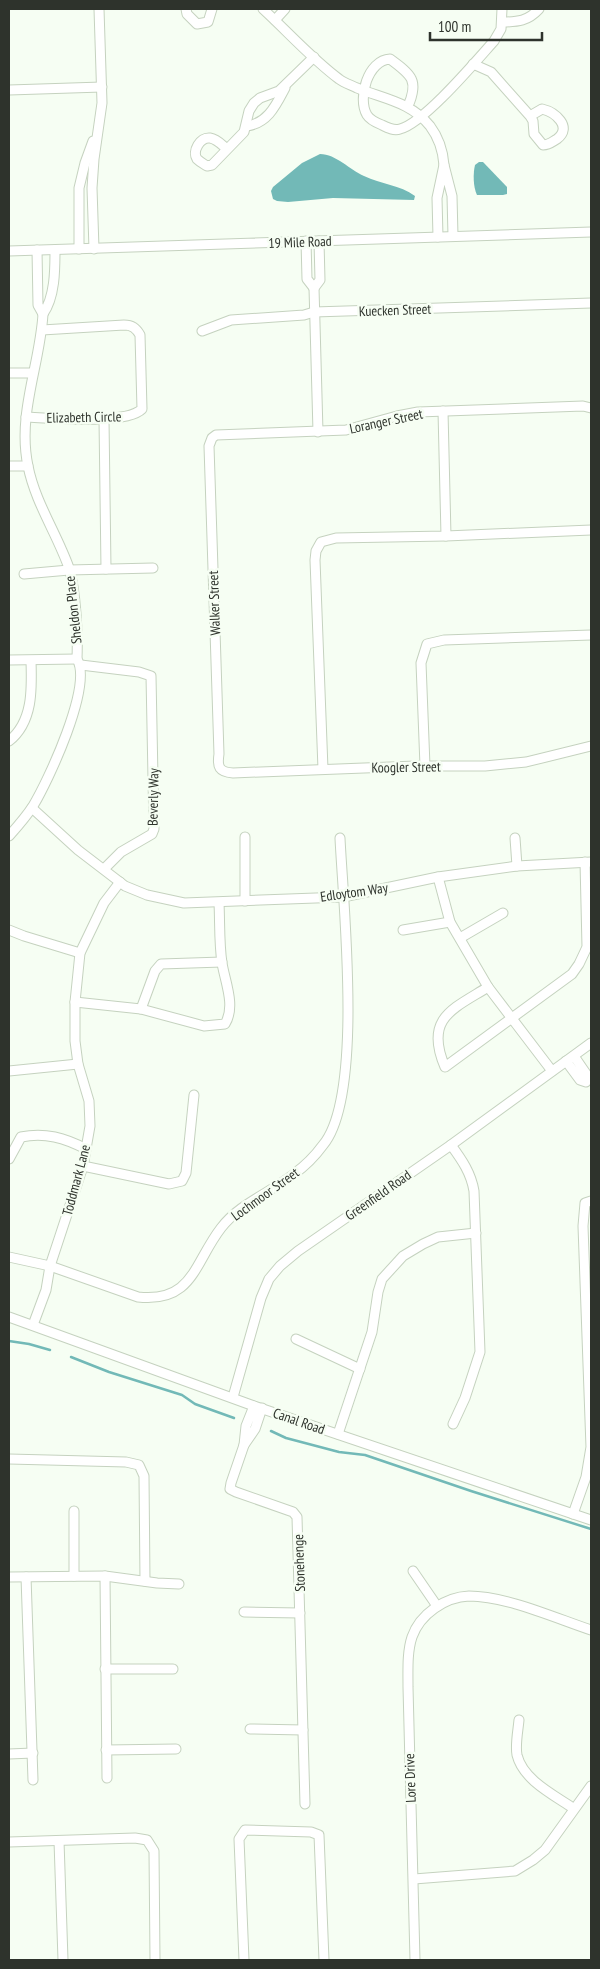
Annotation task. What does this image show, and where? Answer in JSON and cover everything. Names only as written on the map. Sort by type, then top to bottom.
[{"type":"street","points":[[94,249],[92,188],[102,103],[100,9]]},
{"type":"street","points":[[186,9],[187,14],[197,24],[208,22],[212,9]]},
{"type":"street","points":[[263,9],[341,81],[408,106],[422,116],[434,131],[443,154],[452,196],[453,236]]},
{"type":"street","points":[[275,20],[285,9]]},
{"type":"street","points":[[408,106],[413,95],[414,84],[412,80],[390,59],[384,59],[374,67],[368,76],[364,91],[364,108],[367,116],[387,128],[394,130],[402,129],[422,116],[494,40],[501,29],[502,9]]},
{"type":"street","points":[[502,22],[523,21],[539,9]]},
{"type":"street","points":[[229,147],[244,132],[247,126],[249,111],[254,103],[260,98],[279,91],[287,85],[314,57]]},
{"type":"street","points":[[473,64],[491,72],[527,112]]},
{"type":"street","points":[[247,126],[260,122],[274,110],[287,85]]},
{"type":"street","points":[[9,90],[102,87]]},
{"type":"street","points":[[79,249],[79,188],[84,163],[99,122]]},
{"type":"street","points":[[438,237],[437,198],[444,165]]},
{"type":"street","points":[[79,188],[92,188]]},
{"type":"street","name":"19 Mile Road","points":[[9,251],[591,232]]},
{"type":"street","points":[[306,241],[307,279],[314,288]]},
{"type":"street","points":[[318,432],[314,288],[320,280],[319,241]]},
{"type":"street","name":"Sheldon Place","points":[[37,250],[38,305],[43,314]]},
{"type":"street","name":"Sheldon Place","points":[[9,836],[32,808],[60,751],[71,724],[78,693],[79,662],[76,620],[69,570],[34,488],[28,466],[25,441],[32,373],[42,330],[43,314],[48,306],[55,268],[55,250]]},
{"type":"street","name":"Kuecken Street","points":[[202,331],[231,320],[304,315],[314,312],[591,303]]},
{"type":"street","name":"Elizabeth Circle","points":[[26,417],[104,419],[130,416],[142,409],[140,335],[137,329],[130,325],[124,325],[42,330]]},
{"type":"street","points":[[9,373],[32,373]]},
{"type":"street","name":"Loranger Street","points":[[212,438],[223,435],[346,430],[408,413],[443,410],[583,406],[591,408]]},
{"type":"street","points":[[443,410],[446,536]]},
{"type":"street","points":[[104,419],[106,569]]},
{"type":"street","name":"Walker Street","points":[[212,438],[209,454],[219,768]]},
{"type":"street","points":[[9,466],[28,466]]},
{"type":"street","points":[[323,769],[315,560],[316,551],[321,542],[336,538],[591,530]]},
{"type":"street","points":[[24,574],[69,570],[153,568]]},
{"type":"street","points":[[425,766],[421,663],[427,644],[444,640],[591,635]]},
{"type":"street","points":[[9,660],[79,662]]},
{"type":"street","points":[[9,741],[16,735],[28,711],[32,692],[31,661]]},
{"type":"street","name":"Beverly Way","points":[[79,662],[139,672],[151,676],[154,829],[152,834],[121,852],[104,869]]},
{"type":"street","name":"Koogler Street","points":[[219,768],[222,771],[233,773],[425,766],[485,766],[526,762],[591,746]]},
{"type":"street","points":[[32,808],[78,850],[104,869]]},
{"type":"street","points":[[245,901],[246,837]]},
{"type":"street","name":"Lochmoor Street","points":[[9,1257],[50,1266],[138,1296],[153,1298],[166,1296],[189,1280],[222,1226],[241,1208],[293,1175],[312,1159],[325,1143],[334,1126],[340,1108],[344,1080],[348,1006],[340,838]]},
{"type":"street","points":[[515,838],[517,866]]},
{"type":"street","points":[[488,987],[449,1012],[441,1021],[438,1029],[438,1044],[440,1056],[445,1067],[572,974],[587,947],[588,862]]},
{"type":"street","name":"Edloytom Way","points":[[104,869],[135,891],[173,902],[219,903],[343,897],[438,877],[517,866],[588,862]]},
{"type":"street","points":[[438,877],[450,922],[488,987],[552,1071]]},
{"type":"street","points":[[120,882],[104,903],[80,953],[75,1002],[141,1009],[204,1026],[225,1024],[229,1016],[230,1006],[222,962],[219,903]]},
{"type":"street","points":[[460,938],[503,913]]},
{"type":"street","points":[[403,930],[450,922]]},
{"type":"street","points":[[9,930],[80,953]]},
{"type":"street","points":[[141,1009],[155,971],[161,964],[222,962]]},
{"type":"street","name":"Toddmark Lane","points":[[34,1325],[46,1290],[50,1266],[83,1166],[90,1126],[89,1101],[78,1064],[75,1002]]},
{"type":"street","name":"Greenfield Road","points":[[233,1397],[261,1298],[269,1279],[280,1266],[298,1251],[451,1145],[591,1043]]},
{"type":"street","points":[[570,1059],[580,1080],[589,1084]]},
{"type":"street","points":[[9,1071],[78,1064]]},
{"type":"street","points":[[83,1166],[169,1184],[182,1181],[186,1172],[194,1095]]},
{"type":"street","points":[[9,1159],[21,1137],[36,1134],[70,1140],[86,1149]]},
{"type":"street","points":[[451,1145],[467,1167],[472,1178],[474,1191],[480,1352],[465,1398],[453,1424]]},
{"type":"street","points":[[572,1514],[586,1477],[591,1448],[583,1226],[588,1202]]},
{"type":"street","points":[[338,1434],[372,1332],[378,1292],[382,1279],[403,1256],[438,1237],[476,1233]]},
{"type":"street","name":"Canal Road","points":[[9,1317],[258,1407],[591,1520]]},
{"type":"street","points":[[296,1339],[360,1369]]},
{"type":"street","name":"Stonehenge","points":[[258,1407],[230,1489],[293,1512],[297,1517],[305,1804]]},
{"type":"street","points":[[9,1459],[126,1462],[139,1465],[144,1476],[145,1581]]},
{"type":"street","points":[[74,1511],[74,1576]]},
{"type":"street","points":[[413,1571],[437,1606],[467,1596],[485,1597],[505,1601],[591,1630]]},
{"type":"street","points":[[105,1576],[107,1778]]},
{"type":"street","points":[[9,1577],[105,1576],[179,1584]]},
{"type":"street","points":[[26,1577],[32,1780]]},
{"type":"street","name":"Lore Drive","points":[[414,1960],[414,1879],[409,1771],[408,1655],[412,1636],[426,1615],[437,1606]]},
{"type":"street","points":[[244,1612],[300,1613]]},
{"type":"street","points":[[105,1669],[174,1669]]},
{"type":"street","points":[[519,1720],[516,1753],[524,1769],[547,1790],[574,1808]]},
{"type":"street","points":[[250,1729],[304,1730]]},
{"type":"street","points":[[106,1750],[176,1749]]},
{"type":"street","points":[[9,1754],[32,1753]]},
{"type":"street","points":[[414,1879],[515,1871],[545,1850],[591,1786]]},
{"type":"street","points":[[244,1960],[239,1839],[245,1830],[310,1832],[320,1835],[324,1960]]},
{"type":"street","points":[[9,1842],[135,1838],[147,1840],[154,1851],[155,1960]]},
{"type":"street","points":[[59,1841],[63,1960]]},
{"type":"water","points":[[320,154],[337,159],[364,176],[409,192],[415,196],[414,200],[333,198],[288,202],[273,199],[271,191],[273,187],[302,163]]},
{"type":"water","points":[[483,162],[507,187],[507,194],[477,195],[474,184],[474,172],[475,165]]},
{"type":"waterway","points":[[9,1341],[50,1350]]},
{"type":"waterway","points":[[71,1357],[109,1372],[182,1395],[195,1404],[234,1418]]},
{"type":"waterway","points":[[271,1431],[286,1438],[339,1452],[365,1455],[591,1529]]}]
